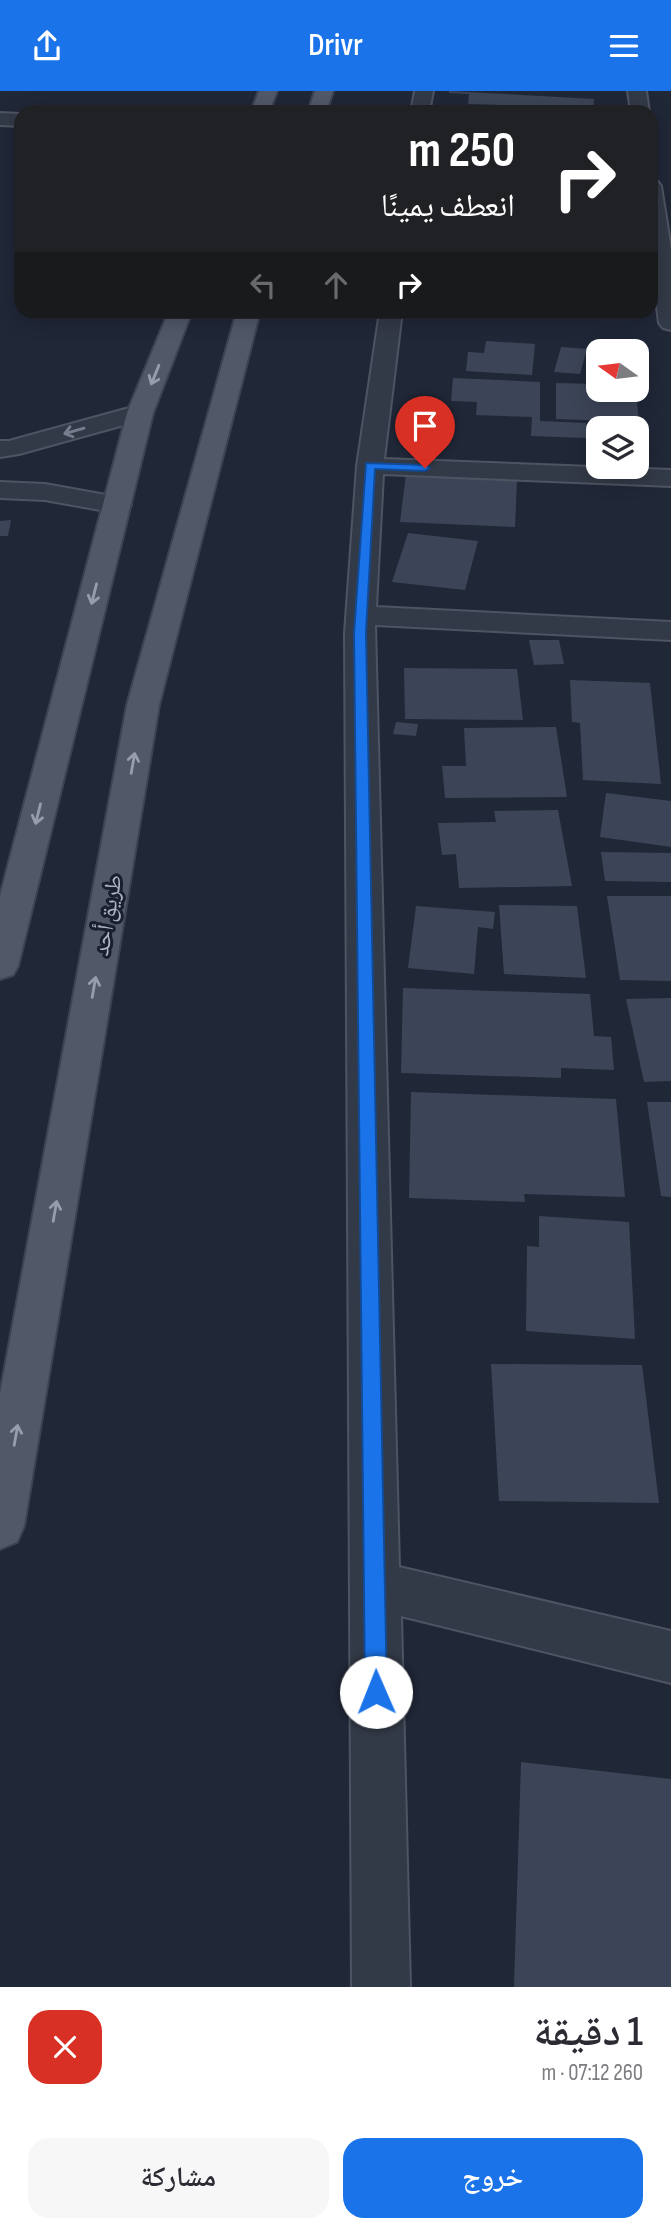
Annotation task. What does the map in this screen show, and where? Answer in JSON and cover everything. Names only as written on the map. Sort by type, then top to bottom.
[{"type":"main road","points":[[0,966],[140,413],[178,319]]},
{"type":"main road","name":"طريق أحد","points":[[0,1526],[143,705],[247,319]]},
{"type":"street","points":[[658,234],[671,323]]},
{"type":"street","points":[[381,1987],[361,612],[370,465],[390,319]]},
{"type":"street","points":[[0,450],[140,413]]},
{"type":"street","points":[[370,465],[671,478]]},
{"type":"street","points":[[0,490],[45,492],[117,505]]},
{"type":"street","points":[[361,612],[384,618],[671,631]]},
{"type":"street","points":[[374,1585],[671,1657]]},
{"type":"building","points":[[449,93],[594,99],[594,105],[468,104],[469,94]]},
{"type":"building","points":[[486,341],[535,344],[532,375],[466,371],[468,352],[484,353]]},
{"type":"building","points":[[561,347],[586,349],[580,374],[554,372]]},
{"type":"building","points":[[453,378],[540,382],[540,421],[586,423],[586,438],[531,436],[532,417],[476,415],[477,402],[451,401]]},
{"type":"building","points":[[556,383],[586,384],[586,403],[637,403],[638,416],[586,416],[586,420],[556,419]]},
{"type":"building","points":[[406,474],[517,479],[515,527],[400,522]]},
{"type":"building","points":[[11,520],[8,536],[0,536],[0,521]]},
{"type":"building","points":[[408,533],[478,541],[465,590],[392,582]]},
{"type":"building","points":[[529,640],[559,640],[564,664],[534,665]]},
{"type":"building","points":[[404,668],[517,669],[523,720],[405,719]]},
{"type":"building","points":[[570,680],[650,683],[661,784],[583,780],[580,723],[572,722]]},
{"type":"building","points":[[396,722],[418,724],[416,736],[393,734]]},
{"type":"building","points":[[556,727],[567,797],[445,798],[442,766],[466,766],[464,728]]},
{"type":"building","points":[[606,793],[671,801],[671,847],[600,837]]},
{"type":"building","points":[[558,810],[572,886],[459,888],[456,854],[442,855],[438,823],[496,822],[494,811]]},
{"type":"building","points":[[601,852],[671,853],[671,882],[605,881]]},
{"type":"building","points":[[607,896],[671,896],[671,981],[620,980]]},
{"type":"building","points":[[499,905],[577,906],[586,978],[504,974]]},
{"type":"building","points":[[416,906],[495,912],[493,929],[478,927],[474,974],[408,968]]},
{"type":"building","points":[[403,988],[590,994],[594,1036],[611,1037],[614,1070],[561,1068],[561,1078],[401,1073]]},
{"type":"building","points":[[671,998],[671,1081],[644,1082],[626,999]]},
{"type":"building","points":[[411,1092],[616,1099],[625,1197],[524,1194],[525,1202],[409,1198]]},
{"type":"building","points":[[647,1102],[671,1102],[671,1197],[661,1196]]},
{"type":"building","points":[[539,1216],[629,1222],[635,1339],[526,1331],[527,1246],[539,1247]]},
{"type":"building","points":[[491,1364],[642,1365],[659,1503],[499,1501]]},
{"type":"building","points":[[521,1762],[671,1779],[671,1987],[514,1987]]},
{"type":"route","points":[[376,1692],[360,633],[370,465],[425,468]]}]
